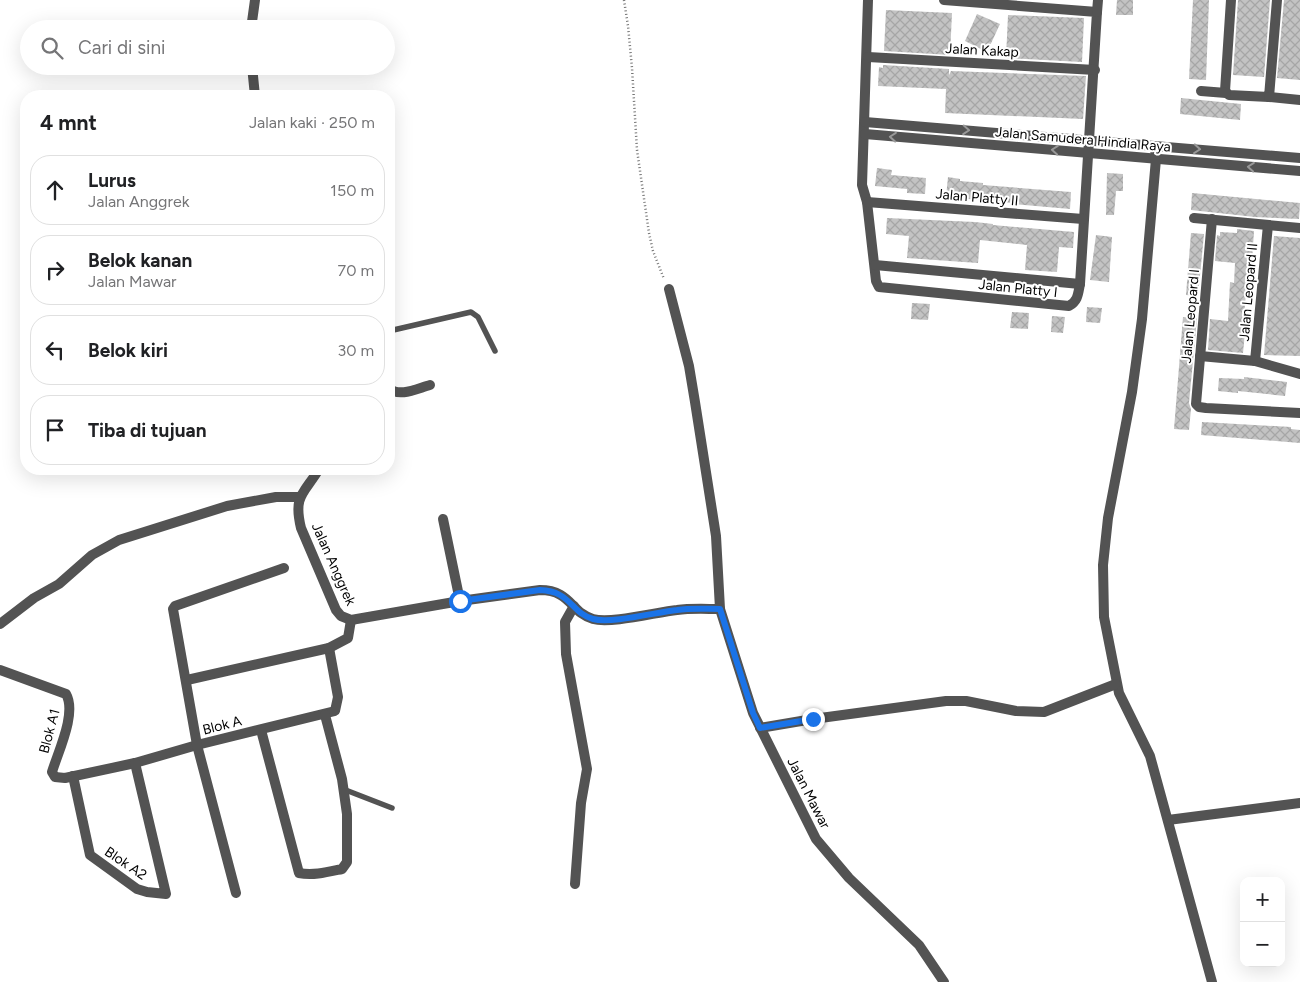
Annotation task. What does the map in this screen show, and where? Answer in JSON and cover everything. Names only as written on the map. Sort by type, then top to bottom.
[{"type":"street","points":[[252,20],[255,0]]},
{"type":"street","name":"Jalan Platty I","points":[[868,0],[868,57],[862,185],[868,202],[879,287],[1062,306],[1070,306],[1075,303],[1080,284],[1098,0]]},
{"type":"street","points":[[944,0],[978,1],[1097,12]]},
{"type":"street","points":[[1226,93],[1224,86],[1231,0]]},
{"type":"street","points":[[1269,97],[1277,0]]},
{"type":"street","name":"Jalan Kakap","points":[[868,57],[1095,70]]},
{"type":"street","points":[[252,75],[252,90]]},
{"type":"street","points":[[1202,91],[1226,93],[1229,95],[1300,100]]},
{"type":"street","name":"Jalan Samudera Hindia Raya","points":[[865,122],[1300,158]]},
{"type":"street","name":"Jalan Samudera Hindia Raya","points":[[865,134],[1300,171]]},
{"type":"street","points":[[1156,146],[1142,319],[1132,392],[1108,518],[1103,565],[1104,617],[1118,693],[1150,756],[1212,982]]},
{"type":"street","points":[[1178,148],[1178,161]]},
{"type":"street","name":"Jalan Platty II","points":[[868,202],[1083,219]]},
{"type":"street","points":[[1194,218],[1300,228]]},
{"type":"street","name":"Jalan Leopard I","points":[[1212,219],[1196,404],[1199,408],[1300,413]]},
{"type":"street","name":"Jalan Leopard II","points":[[1255,361],[1268,225]]},
{"type":"street","points":[[875,265],[1080,284]]},
{"type":"street","name":"Jalan Mawar","points":[[668,289],[688,366],[695,402],[716,536],[720,609],[753,713],[816,838],[849,878],[919,945],[944,982]]},
{"type":"street","points":[[1200,356],[1255,361],[1300,374]]},
{"type":"street","points":[[395,392],[402,393],[430,385]]},
{"type":"street","points":[[0,624],[34,598],[59,584],[92,555],[119,540],[227,506],[276,498],[299,497],[315,475]]},
{"type":"street","name":"Jalan Anggrek","points":[[299,497],[298,516],[336,610],[341,616],[351,620],[460,601],[540,590],[550,590],[565,597],[584,614],[593,619],[608,620],[678,610],[720,609]]},
{"type":"street","points":[[443,519],[460,601]]},
{"type":"street","points":[[236,893],[198,745],[173,612],[175,606],[284,568]]},
{"type":"street","points":[[574,606],[565,622],[566,654],[587,769],[575,884]]},
{"type":"street","points":[[187,680],[329,648],[348,638],[351,620]]},
{"type":"street","points":[[261,730],[299,873],[318,874],[342,869],[347,862],[347,814],[343,789],[325,715],[335,711],[338,697],[329,648]]},
{"type":"street","name":"Blok A1","points":[[0,670],[66,694],[70,705],[67,725],[52,775]]},
{"type":"street","points":[[760,728],[946,701],[966,701],[1016,710],[1044,712],[1116,684]]},
{"type":"street","name":"Blok A","points":[[52,775],[65,778],[135,763],[198,745],[325,715]]},
{"type":"street","name":"Blok A2","points":[[73,776],[90,855],[137,889],[166,894],[135,763]]},
{"type":"street","points":[[1168,820],[1300,803]]},
{"type":"lane","points":[[395,330],[471,312],[478,317],[495,351]]},
{"type":"lane","points":[[343,789],[392,808]]},
{"type":"path","points":[[624,0],[632,68],[637,150],[649,233],[653,251],[668,289]]},
{"type":"building","points":[[1117,0],[1133,0],[1133,15],[1116,15]]},
{"type":"building","points":[[1193,0],[1209,0],[1206,80],[1189,79]]},
{"type":"building","points":[[1238,0],[1270,0],[1264,77],[1233,75]]},
{"type":"building","points":[[1284,0],[1300,0],[1300,80],[1277,78]]},
{"type":"building","points":[[886,10],[952,13],[950,55],[884,51]]},
{"type":"building","points":[[977,14],[1000,24],[987,52],[965,41]]},
{"type":"building","points":[[1008,15],[1084,18],[1082,62],[1006,58]]},
{"type":"building","points":[[883,65],[949,69],[949,75],[951,71],[1086,76],[1083,119],[945,113],[946,89],[878,86],[879,67],[883,68]]},
{"type":"building","points":[[1181,98],[1241,104],[1240,120],[1180,114]]},
{"type":"building","points":[[877,168],[892,170],[891,175],[926,178],[925,194],[907,193],[907,189],[875,186]]},
{"type":"building","points":[[1107,173],[1123,174],[1123,191],[1116,191],[1114,215],[1106,215]]},
{"type":"building","points":[[948,177],[960,179],[960,181],[983,183],[983,185],[1071,192],[1070,209],[946,197]]},
{"type":"building","points":[[1192,193],[1300,203],[1299,219],[1255,217],[1191,210]]},
{"type":"building","points":[[887,218],[975,222],[1074,232],[1073,248],[1059,247],[1057,272],[1025,270],[1027,245],[980,240],[978,263],[907,258],[909,236],[886,234]]},
{"type":"building","points":[[1237,229],[1254,231],[1250,291],[1246,291],[1243,353],[1208,350],[1210,319],[1228,321],[1230,282],[1234,283],[1235,263],[1215,261],[1217,235],[1220,236],[1220,232],[1237,233]]},
{"type":"building","points":[[1191,233],[1204,234],[1198,296],[1186,295]]},
{"type":"building","points":[[1096,235],[1112,237],[1109,282],[1090,280]]},
{"type":"building","points":[[1274,236],[1300,238],[1300,356],[1264,355]]},
{"type":"building","points":[[912,303],[930,304],[928,320],[911,319]]},
{"type":"building","points":[[1087,307],[1102,308],[1100,323],[1086,322]]},
{"type":"building","points":[[1012,312],[1029,313],[1028,329],[1010,328]]},
{"type":"building","points":[[1052,316],[1065,317],[1063,333],[1051,332]]},
{"type":"building","points":[[1183,317],[1197,318],[1189,403],[1191,409],[1189,430],[1174,429]]},
{"type":"building","points":[[1244,377],[1287,382],[1285,396],[1218,391],[1219,378],[1244,379]]},
{"type":"building","points":[[1202,422],[1291,427],[1291,429],[1300,430],[1300,443],[1201,435]]},
{"type":"route","points":[[460,601],[550,590],[565,597],[584,614],[593,619],[608,620],[692,608],[720,609],[742,682],[760,728],[813,719]]}]
